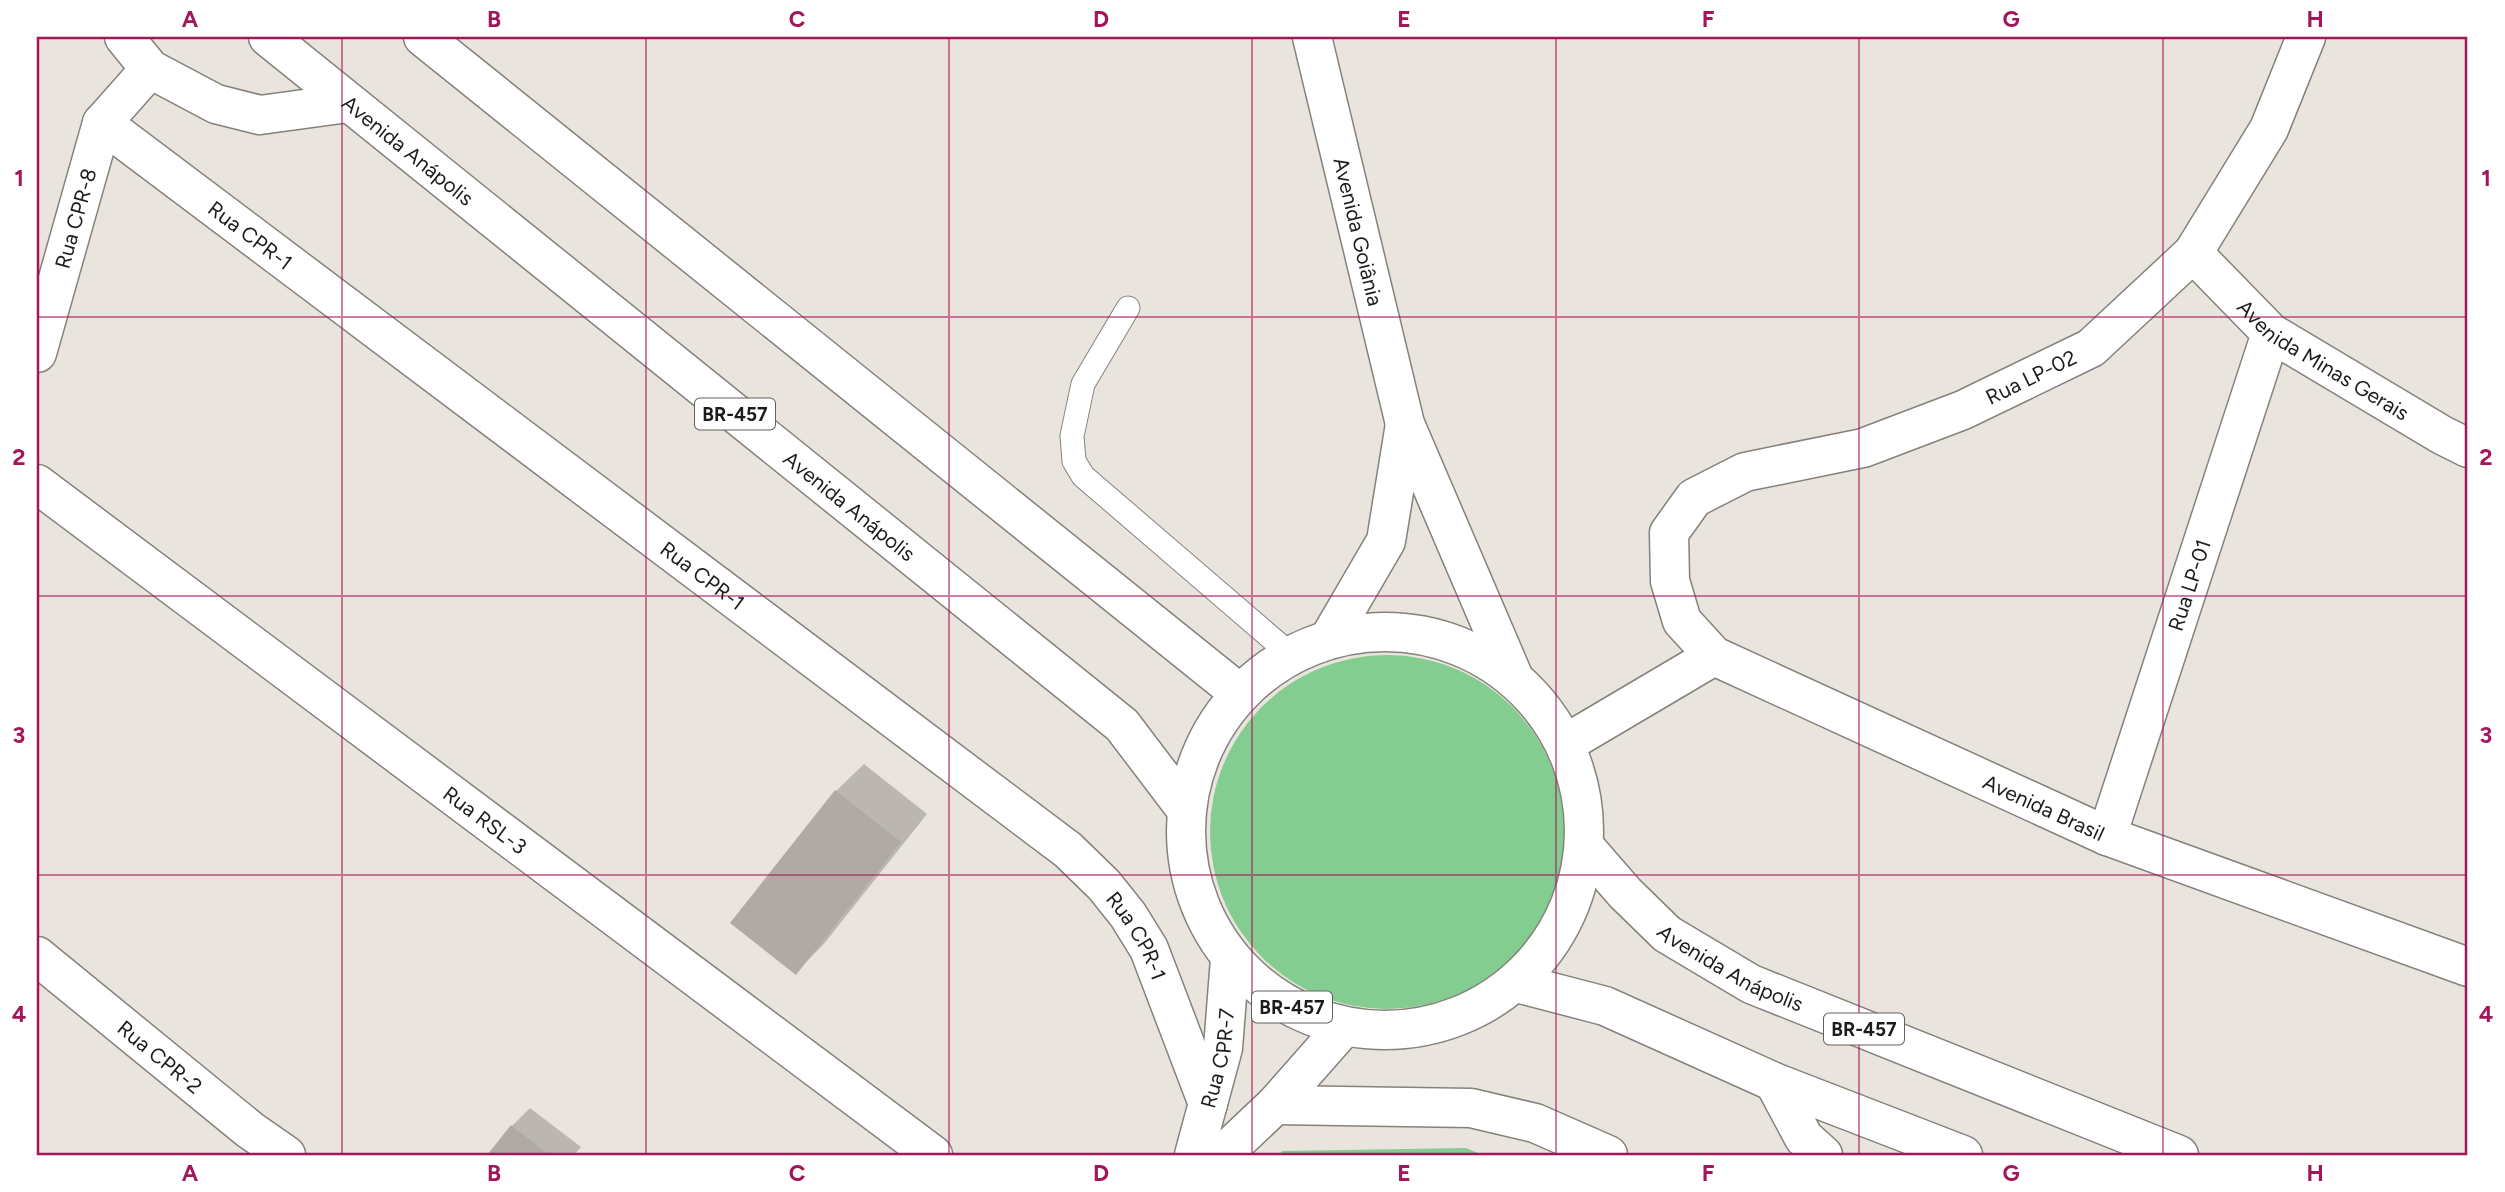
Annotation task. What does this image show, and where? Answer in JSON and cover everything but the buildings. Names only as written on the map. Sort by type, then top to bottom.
[{"type":"street","points":[[124,37],[150,69],[216,104],[260,115],[348,103]]},
{"type":"street","name":"Avenida Anápolis","points":[[268,37],[1122,725],[1185,808]]},
{"type":"street","points":[[423,37],[1238,692]]},
{"type":"street","name":"Avenida Goiânia","points":[[1312,37],[1405,424],[1513,676]]},
{"type":"street","name":"Rua LP-02","points":[[1670,581],[1669,533],[1694,498],[1745,472],[1863,448],[1963,410],[2091,348],[2193,253],[2269,129],[2306,37]]},
{"type":"street","points":[[103,123],[150,69]]},
{"type":"street","name":"Rua CPR-8","points":[[37,353],[103,123]]},
{"type":"street","name":"Rua CPR-1","points":[[103,123],[1068,850],[1112,895],[1149,949],[1208,1104]]},
{"type":"street","name":"Avenida Minas Gerais","points":[[2193,253],[2272,333],[2468,448]]},
{"type":"street","name":"Rua LP-01","points":[[2107,836],[2272,333]]},
{"type":"street","name":"Avenida Goiânia","points":[[1330,637],[1386,541],[1405,424]]},
{"type":"street","name":"Rua RSL-3","points":[[37,484],[933,1155]]},
{"type":"street","name":"Avenida Brasil","points":[[1670,581],[1682,621],[1714,656],[2107,836],[2468,967]]},
{"type":"street","name":"BR-457","points":[[1394,630],[1457,643],[1513,676],[1543,707],[1566,744],[1582,794],[1585,847],[1564,922],[1517,983],[1465,1016],[1405,1032],[1343,1028],[1281,1003],[1230,959],[1192,888],[1185,808],[1202,746],[1238,692],[1280,658],[1290,654],[1330,637],[1394,630]]},
{"type":"street","points":[[1566,744],[1714,656]]},
{"type":"street","name":"Avenida Anápolis","points":[[1585,847],[1625,893],[1667,934],[1751,984],[2179,1155]]},
{"type":"street","name":"Rua CPR-2","points":[[37,956],[248,1143],[286,1155]]},
{"type":"street","name":"Rua CPR-7","points":[[1195,1155],[1223,1048],[1230,959]]},
{"type":"street","points":[[1517,983],[1605,1006],[1774,1082],[1963,1155]]},
{"type":"street","points":[[1222,1155],[1275,1105],[1343,1028]]},
{"type":"street","points":[[1774,1082],[1804,1138],[1823,1155]]},
{"type":"street","points":[[1275,1105],[1471,1108],[1535,1123],[1608,1155]]},
{"type":"lane","points":[[1128,308],[1083,384],[1072,436],[1074,461],[1083,476],[1290,654]]},
{"type":"green space","points":[[1387,655],[1422,658],[1455,668],[1485,685],[1512,707],[1534,734],[1551,764],[1561,797],[1564,832],[1561,867],[1551,900],[1534,930],[1512,957],[1485,979],[1455,996],[1422,1006],[1387,1009],[1352,1006],[1319,996],[1289,979],[1262,957],[1240,930],[1223,900],[1213,867],[1210,832],[1213,797],[1223,764],[1240,734],[1262,707],[1289,685],[1319,668],[1352,658]]},
{"type":"green space","points":[[1466,1148],[1483,1155],[1279,1155],[1282,1151]]}]
